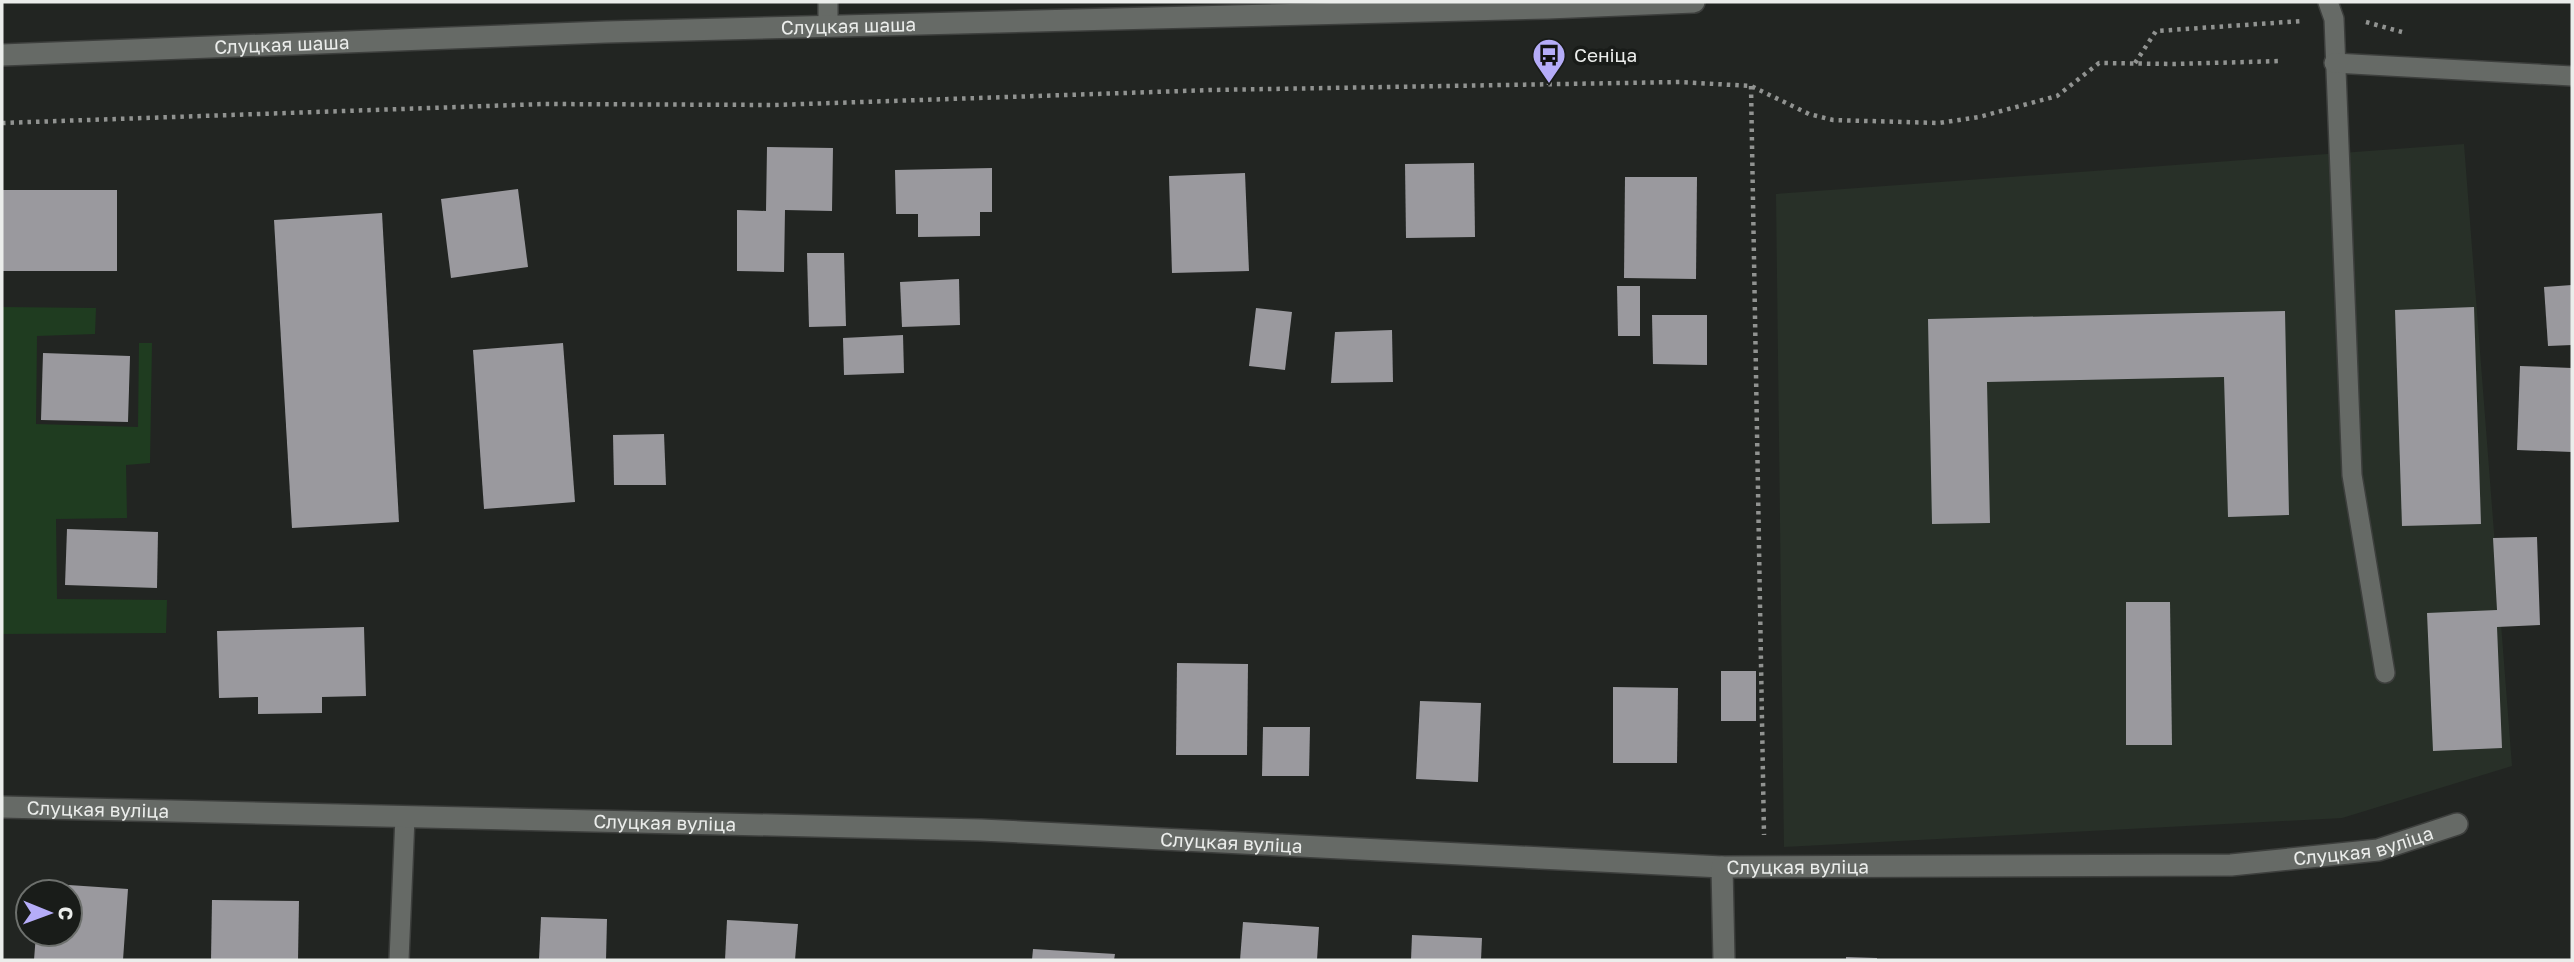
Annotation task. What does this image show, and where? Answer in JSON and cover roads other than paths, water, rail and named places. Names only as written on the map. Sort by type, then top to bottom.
[{"type":"street","name":"Слуцкая шаша","points":[[2,55],[606,32],[1694,2]]},
{"type":"street","name":"Слуцкая вуліца","points":[[2,807],[981,830],[1722,867],[2231,865],[2378,850],[2457,824]]},
{"type":"street","points":[[1722,867],[1724,960]]},
{"type":"lane","points":[[828,2],[828,26]]},
{"type":"lane","points":[[2331,10],[2352,475],[2385,673]]},
{"type":"lane","points":[[2334,63],[2572,76]]},
{"type":"lane","points":[[399,960],[405,817]]},
{"type":"place","name":"Сеніца","points":[[1549,85]]}]
